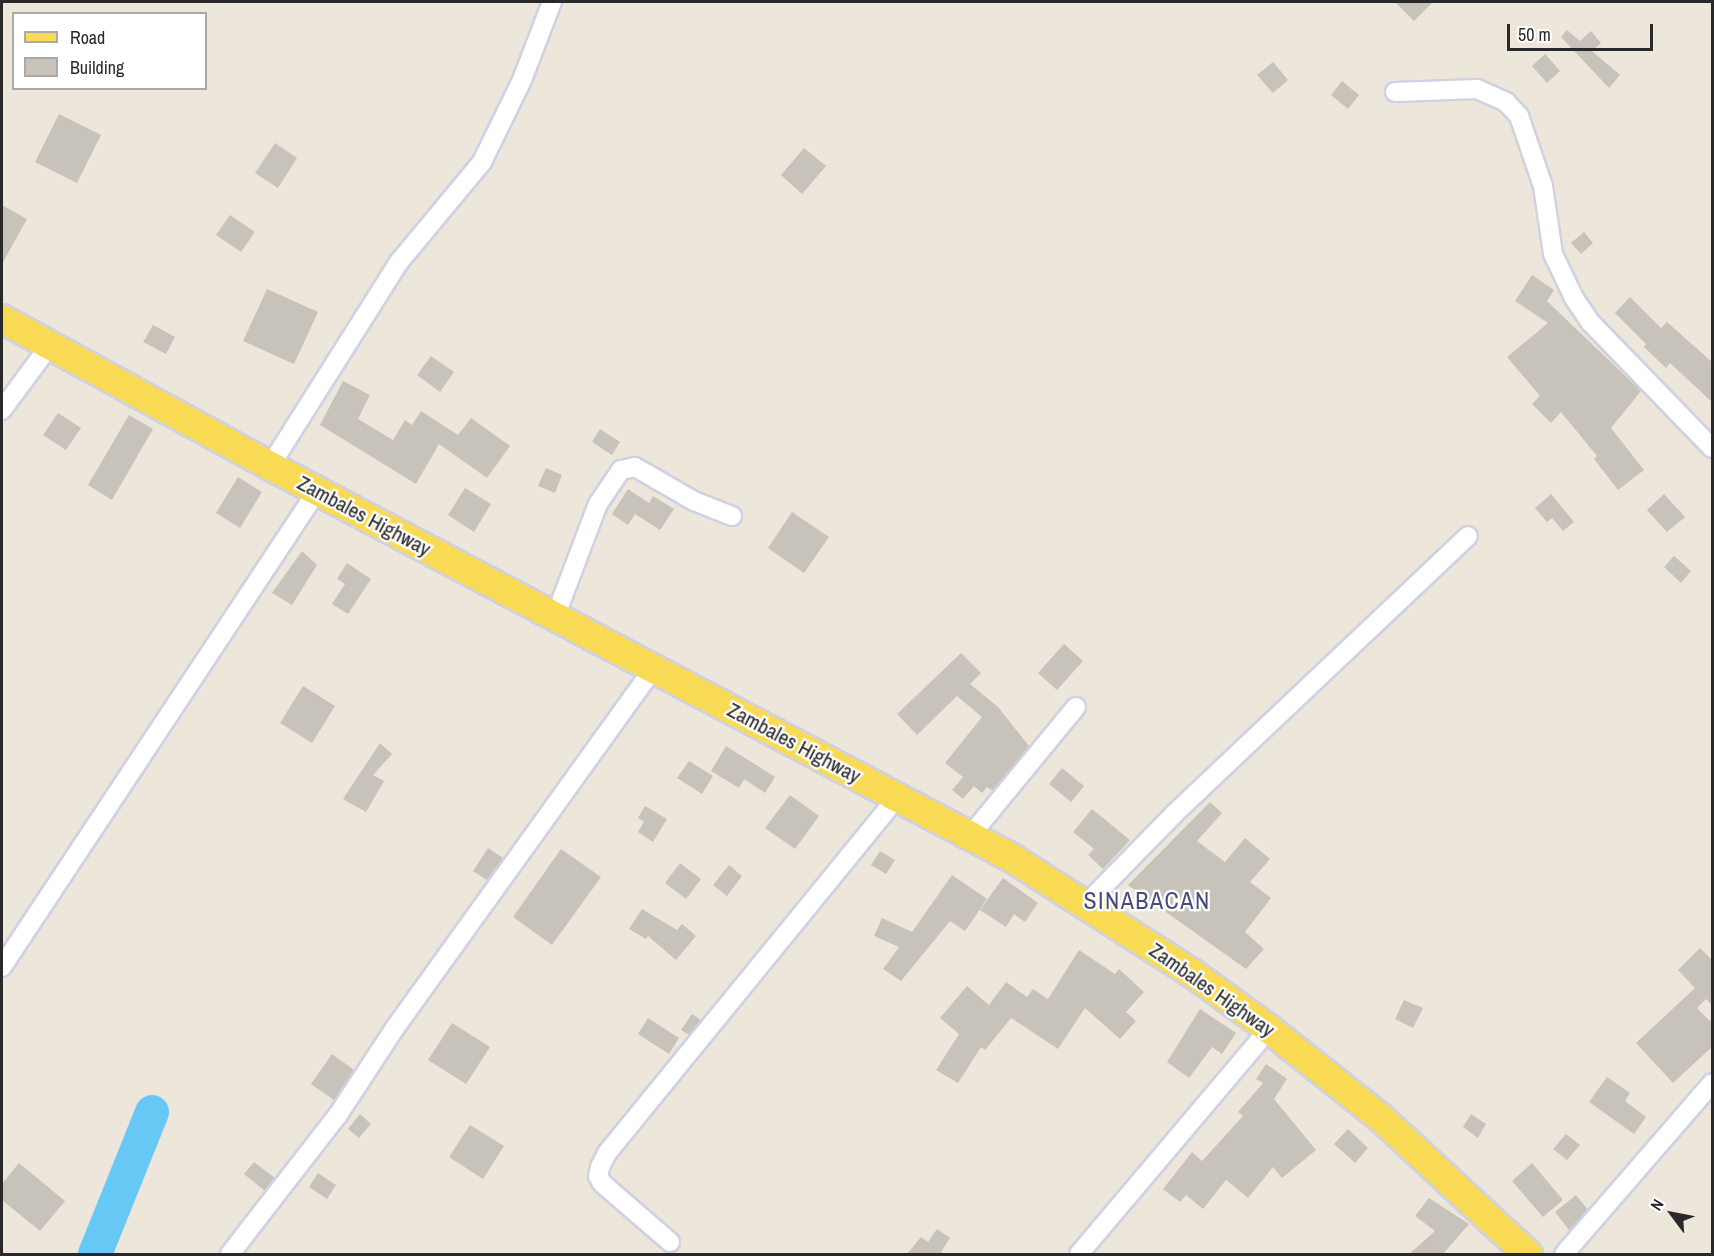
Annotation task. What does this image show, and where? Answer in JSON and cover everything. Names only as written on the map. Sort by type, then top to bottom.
[{"type":"main road","name":"Zambales Highway","points":[[2,319],[270,466],[970,836],[1086,904],[1269,1029],[1382,1119],[1528,1254]]},
{"type":"street","points":[[270,466],[399,262],[482,162],[522,80],[552,2]]},
{"type":"street","points":[[1395,92],[1478,89],[1506,102],[1519,116],[1543,186],[1553,254],[1569,290],[1591,323],[1713,448]]},
{"type":"street","points":[[2,410],[50,345]]},
{"type":"street","points":[[555,616],[598,504],[621,470],[635,467],[694,501],[732,516]]},
{"type":"street","points":[[2,967],[317,491]]},
{"type":"street","points":[[1086,904],[1175,813],[1468,536]]},
{"type":"street","points":[[230,1254],[338,1115],[395,1028],[653,669]]},
{"type":"street","points":[[970,836],[1076,707]]},
{"type":"street","points":[[669,1242],[602,1183],[598,1176],[607,1153],[897,797]]},
{"type":"street","points":[[1079,1254],[1269,1029]]},
{"type":"street","points":[[1564,1254],[1713,1083]]},
{"type":"building","points":[[1395,2],[1433,2],[1414,21]]},
{"type":"building","points":[[1567,30],[1580,41],[1591,31],[1601,43],[1592,51],[1620,75],[1609,88],[1561,37]]},
{"type":"building","points":[[1545,54],[1560,71],[1547,83],[1532,66]]},
{"type":"building","points":[[1273,62],[1288,80],[1273,93],[1257,75]]},
{"type":"building","points":[[1342,81],[1359,95],[1348,109],[1331,95]]},
{"type":"building","points":[[59,114],[101,135],[77,183],[35,162]]},
{"type":"building","points":[[275,143],[297,158],[278,188],[255,173]]},
{"type":"building","points":[[804,148],[826,166],[802,194],[781,175]]},
{"type":"building","points":[[2,205],[27,219],[2,264]]},
{"type":"building","points":[[230,215],[255,232],[241,252],[216,235]]},
{"type":"building","points":[[1584,232],[1593,243],[1581,254],[1571,243]]},
{"type":"building","points":[[1532,275],[1554,290],[1547,301],[1641,391],[1611,428],[1644,470],[1618,490],[1594,459],[1597,456],[1561,412],[1551,423],[1532,404],[1540,396],[1507,357],[1548,323],[1515,301]]},
{"type":"building","points":[[267,289],[318,312],[294,364],[243,341]]},
{"type":"building","points":[[1630,297],[1661,328],[1667,322],[1713,363],[1713,403],[1670,363],[1666,368],[1644,347],[1646,344],[1615,313]]},
{"type":"building","points":[[153,325],[175,337],[166,354],[143,342]]},
{"type":"building","points":[[431,356],[454,372],[440,392],[417,375]]},
{"type":"building","points":[[343,381],[370,395],[358,419],[393,440],[405,420],[412,425],[421,411],[458,435],[471,418],[510,446],[487,478],[439,444],[416,484],[320,425]]},
{"type":"building","points":[[58,413],[81,428],[66,450],[43,435]]},
{"type":"building","points":[[129,415],[153,429],[112,500],[88,485]]},
{"type":"building","points":[[600,429],[620,442],[612,455],[592,442]]},
{"type":"building","points":[[546,468],[562,475],[555,493],[538,486]]},
{"type":"building","points":[[238,477],[262,492],[240,528],[216,513]]},
{"type":"building","points":[[465,488],[491,504],[474,532],[448,515]]},
{"type":"building","points":[[628,489],[649,503],[653,496],[674,509],[660,530],[635,514],[628,525],[612,514]]},
{"type":"building","points":[[1551,494],[1574,522],[1563,531],[1552,518],[1547,522],[1535,508]]},
{"type":"building","points":[[1664,494],[1685,517],[1667,532],[1647,510]]},
{"type":"building","points":[[792,512],[829,537],[804,573],[768,548]]},
{"type":"building","points":[[302,551],[317,565],[292,605],[272,593]]},
{"type":"building","points":[[1674,556],[1691,571],[1681,583],[1664,567]]},
{"type":"building","points":[[347,563],[371,579],[348,614],[332,604],[345,584],[337,579]]},
{"type":"building","points":[[1064,644],[1083,661],[1057,690],[1038,673]]},
{"type":"building","points":[[961,653],[981,673],[970,684],[998,707],[1029,746],[993,791],[987,787],[982,793],[974,786],[963,799],[952,790],[963,777],[945,763],[982,717],[957,696],[917,735],[897,714]]},
{"type":"building","points":[[303,686],[335,706],[312,743],[280,723]]},
{"type":"building","points":[[380,743],[392,754],[373,775],[384,781],[366,812],[343,799]]},
{"type":"building","points":[[726,746],[775,777],[765,793],[744,779],[739,788],[711,771]]},
{"type":"building","points":[[689,761],[713,776],[702,794],[677,778]]},
{"type":"building","points":[[1062,768],[1084,786],[1071,802],[1049,784]]},
{"type":"building","points":[[790,795],[819,816],[795,849],[765,828]]},
{"type":"building","points":[[1210,802],[1222,813],[1197,841],[1225,862],[1245,838],[1270,859],[1250,882],[1271,898],[1245,932],[1264,949],[1246,969],[1128,885]]},
{"type":"building","points":[[645,806],[667,819],[653,842],[638,832],[644,822],[638,818]]},
{"type":"building","points":[[1092,809],[1130,840],[1103,869],[1088,855],[1094,849],[1073,832]]},
{"type":"building","points":[[488,848],[503,858],[487,880],[473,871]]},
{"type":"building","points":[[561,849],[601,877],[552,945],[513,917]]},
{"type":"building","points":[[880,851],[895,860],[886,874],[871,865]]},
{"type":"building","points":[[680,863],[701,879],[686,899],[665,883]]},
{"type":"building","points":[[729,865],[742,876],[727,896],[713,885]]},
{"type":"building","points":[[952,875],[987,899],[965,931],[950,921],[901,981],[883,969],[899,947],[874,936],[882,918],[912,932]]},
{"type":"building","points":[[1003,878],[1038,903],[1025,922],[1014,914],[1006,927],[980,910]]},
{"type":"building","points":[[642,909],[677,930],[682,924],[696,936],[676,960],[648,936],[646,939],[629,929]]},
{"type":"building","points":[[1700,948],[1713,961],[1713,1006],[1706,999],[1697,1008],[1713,1024],[1713,1046],[1673,1083],[1636,1043],[1695,988],[1678,970]]},
{"type":"building","points":[[1079,950],[1115,974],[1119,969],[1144,992],[1126,1012],[1136,1021],[1120,1039],[1085,1008],[1058,1049],[1011,1018],[985,1050],[981,1047],[958,1083],[936,1070],[959,1034],[940,1018],[967,986],[989,1005],[1006,982],[1027,997],[1033,989],[1048,999]]},
{"type":"building","points":[[1404,1000],[1423,1008],[1413,1028],[1395,1019]]},
{"type":"building","points":[[1200,1009],[1236,1033],[1222,1054],[1212,1047],[1189,1078],[1167,1062]]},
{"type":"building","points":[[692,1014],[701,1020],[689,1035],[681,1030]]},
{"type":"building","points":[[648,1018],[679,1038],[669,1054],[638,1034]]},
{"type":"building","points":[[452,1023],[490,1047],[466,1084],[428,1060]]},
{"type":"building","points":[[332,1054],[354,1070],[334,1100],[311,1084]]},
{"type":"building","points":[[1266,1064],[1287,1079],[1274,1099],[1316,1150],[1282,1178],[1273,1167],[1248,1198],[1226,1180],[1203,1209],[1186,1195],[1180,1202],[1163,1189],[1192,1152],[1202,1161],[1243,1116],[1238,1112],[1263,1083],[1256,1079]]},
{"type":"building","points":[[1607,1077],[1630,1093],[1625,1101],[1646,1117],[1634,1134],[1589,1102]]},
{"type":"building","points":[[360,1114],[371,1124],[359,1138],[348,1129]]},
{"type":"building","points":[[1471,1114],[1486,1124],[1478,1138],[1463,1127]]},
{"type":"building","points":[[470,1125],[504,1146],[483,1179],[449,1157]]},
{"type":"building","points":[[1348,1129],[1368,1148],[1355,1163],[1334,1144]]},
{"type":"building","points":[[1566,1134],[1580,1145],[1567,1160],[1553,1149]]},
{"type":"building","points":[[254,1162],[275,1178],[265,1191],[244,1174]]},
{"type":"building","points":[[19,1163],[65,1201],[40,1231],[2,1200],[2,1184]]},
{"type":"building","points":[[1532,1163],[1563,1200],[1543,1217],[1512,1181]]},
{"type":"building","points":[[318,1173],[336,1185],[327,1199],[309,1187]]},
{"type":"building","points":[[1576,1195],[1588,1210],[1569,1230],[1555,1212]]},
{"type":"building","points":[[1429,1198],[1469,1224],[1443,1254],[1409,1254],[1435,1231],[1415,1216]]},
{"type":"building","points":[[937,1229],[950,1238],[941,1252],[944,1254],[907,1254],[921,1237],[928,1242]]},
{"type":"waterway","points":[[95,1254],[152,1112]]},
{"type":"district","name":"SINABACAN","points":[[1147,901]]}]
